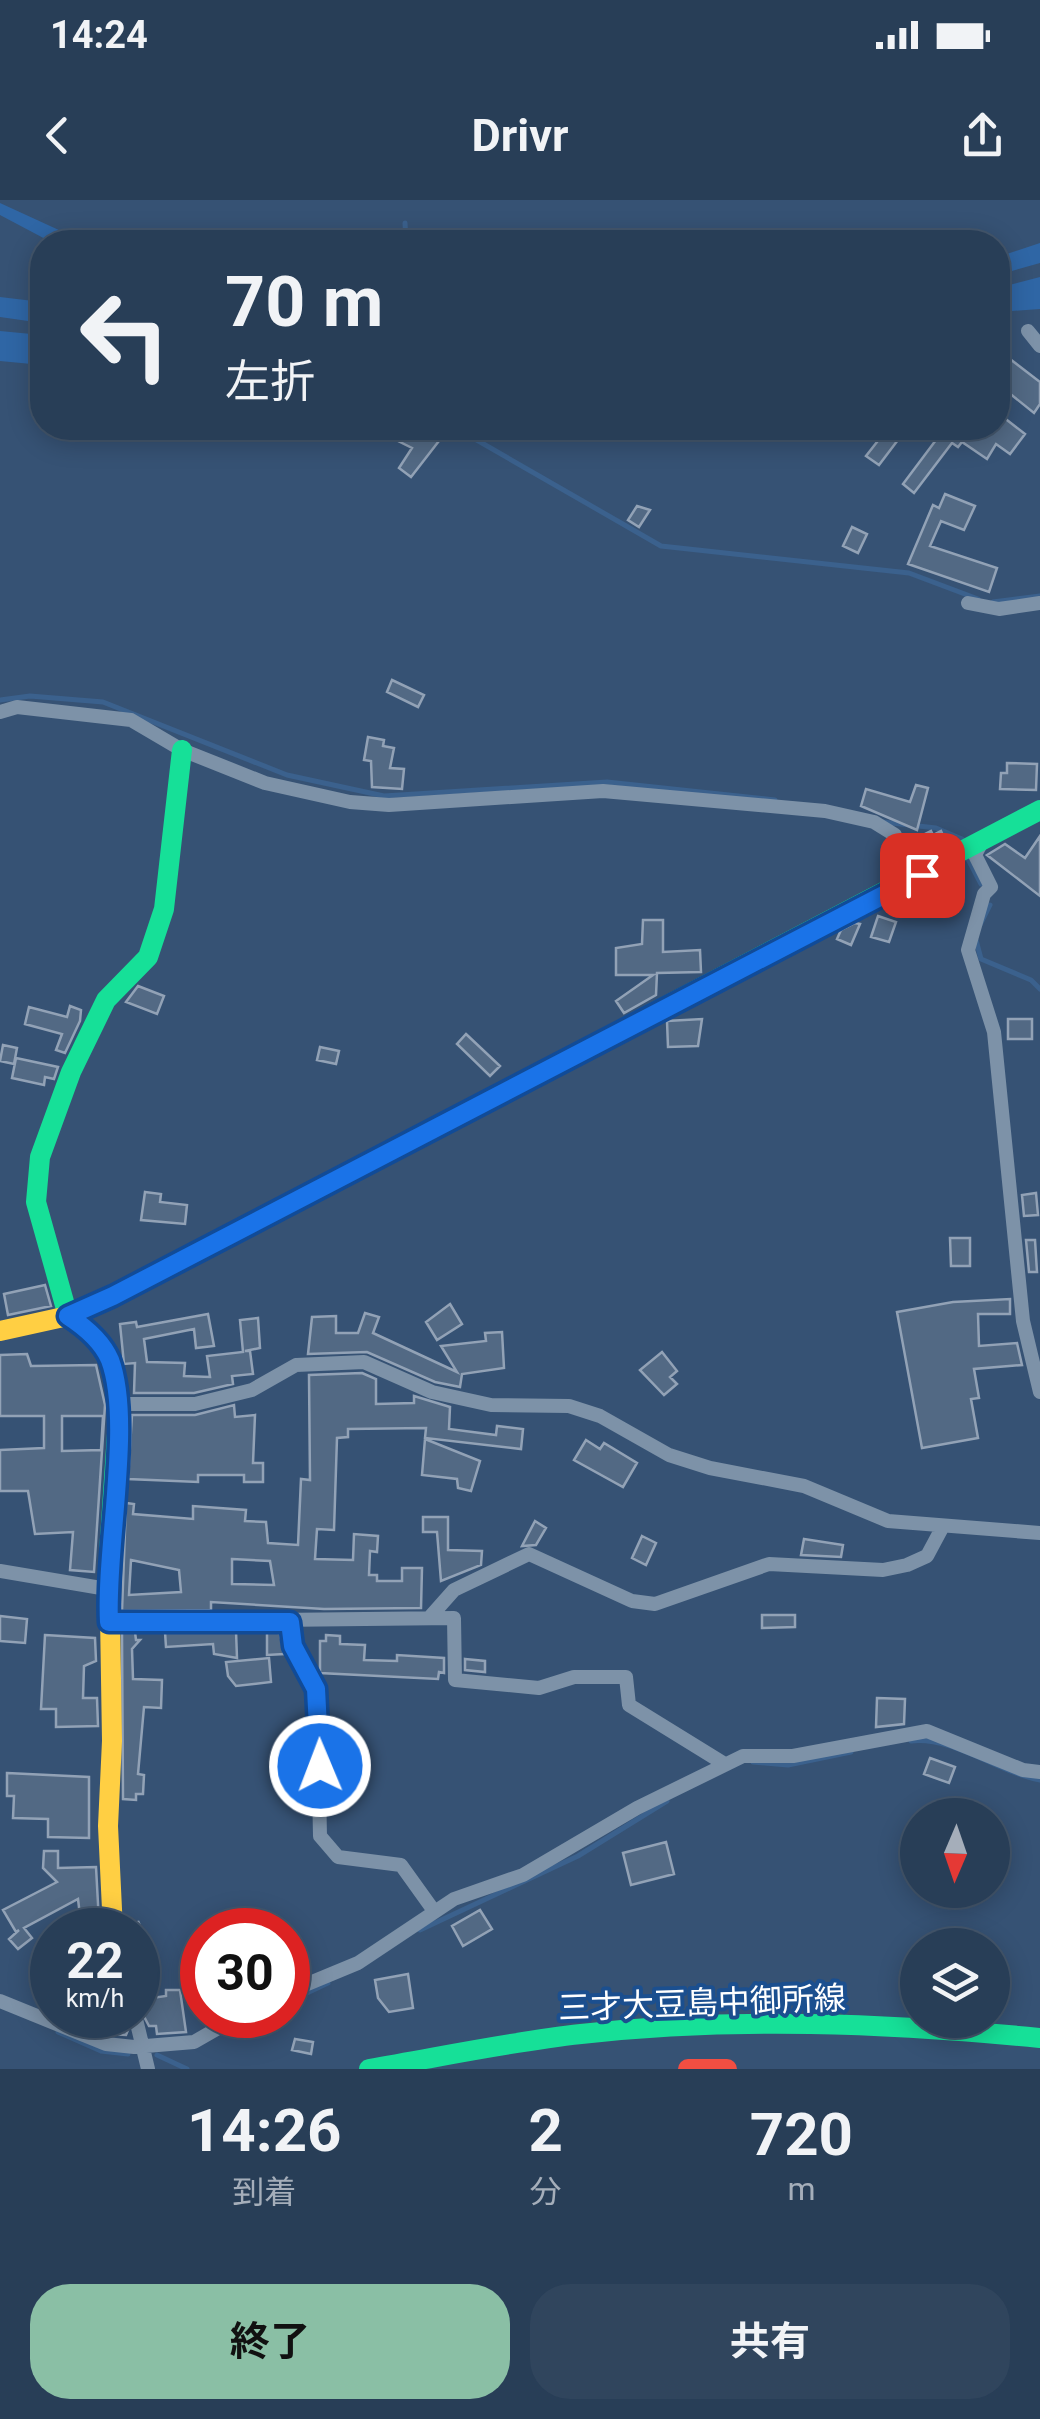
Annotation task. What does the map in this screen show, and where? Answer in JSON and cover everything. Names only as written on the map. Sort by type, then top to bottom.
[{"type":"main road","points":[[112,1908],[107,1589],[120,1404],[109,1358],[94,1336],[68,1316],[38,1223],[40,1157],[64,1088],[106,1000],[148,957],[170,880],[182,750]]},
{"type":"main road","points":[[0,1331],[68,1316],[113,1296],[1040,810]]},
{"type":"main road","name":"三才大豆島中御所線","points":[[368,2069],[519,2042],[663,2030],[908,2027],[1040,2038]]},
{"type":"main road","name":"三才大豆島中御所線","points":[[688,2069],[727,2069]]},
{"type":"street","points":[[1028,331],[1040,346]]},
{"type":"street","points":[[968,603],[999,609],[1040,602]]},
{"type":"street","points":[[0,712],[18,708],[131,720],[182,750],[265,782],[350,802],[389,805],[603,791],[825,812],[874,822],[895,835],[903,865],[922,875]]},
{"type":"street","points":[[982,842],[975,855],[991,887],[984,894],[968,950],[994,1032],[1023,1321],[1040,1392]]},
{"type":"street","points":[[120,1404],[195,1404],[252,1390],[296,1365],[364,1362],[432,1392],[491,1405],[569,1406],[600,1416],[670,1455],[710,1468],[804,1486],[888,1521],[1040,1533]]},
{"type":"street","points":[[430,1617],[454,1590],[529,1554],[632,1600],[655,1604],[769,1564],[883,1570],[907,1564],[927,1556],[942,1528]]},
{"type":"street","points":[[0,1571],[107,1589]]},
{"type":"street","points":[[109,1622],[454,1618],[455,1680],[539,1688],[574,1677],[626,1676],[629,1705],[723,1763]]},
{"type":"street","points":[[290,1622],[293,1646],[316,1689],[321,1737],[316,1822],[325,1847],[338,1856],[401,1864],[434,1911]]},
{"type":"street","points":[[310,1983],[358,1963],[434,1911],[523,1875],[723,1763],[743,1756],[774,1759],[826,1752],[927,1731],[1024,1770],[1040,1772]]},
{"type":"street","points":[[0,2001],[106,2044],[194,2042],[201,2038]]},
{"type":"street","points":[[142,2038],[148,2069]]},
{"type":"shaded area","points":[[0,203],[59,230],[30,231],[0,215]]},
{"type":"shaded area","points":[[1040,243],[1040,263],[1010,272],[1010,253]]},
{"type":"shaded area","points":[[1040,277],[1040,309],[1010,311],[1010,285]]},
{"type":"shaded area","points":[[0,297],[30,301],[30,321],[0,317]]},
{"type":"shaded area","points":[[0,331],[30,334],[30,364],[0,361]]},
{"type":"building","points":[[1010,359],[1040,382],[1040,404],[1034,413],[1010,394]]},
{"type":"building","points":[[1010,422],[1025,434],[1010,454],[996,444],[987,459],[962,442],[958,447],[952,443],[914,493],[903,484],[936,440],[1010,440]]},
{"type":"building","points":[[396,440],[440,440],[411,477],[399,468],[412,448]]},
{"type":"building","points":[[879,440],[898,440],[879,465],[866,456]]},
{"type":"building","points":[[945,494],[975,506],[964,530],[941,521],[930,546],[997,568],[989,592],[908,564],[933,505],[939,508]]},
{"type":"building","points":[[637,506],[650,510],[639,527],[628,520]]},
{"type":"building","points":[[852,527],[867,534],[858,553],[843,546]]},
{"type":"building","points":[[392,680],[424,695],[418,707],[387,692]]},
{"type":"building","points":[[368,737],[384,740],[383,746],[394,748],[390,768],[404,769],[402,789],[372,787],[371,761],[364,760]]},
{"type":"building","points":[[1007,763],[1037,764],[1036,790],[1000,789],[1001,773],[1007,773]]},
{"type":"building","points":[[916,785],[928,788],[917,830],[861,806],[866,789],[910,802]]},
{"type":"building","points":[[931,831],[933,835],[941,831],[946,842],[917,858],[909,842]]},
{"type":"building","points":[[1040,836],[1040,896],[987,855],[1005,844],[1025,858]]},
{"type":"building","points":[[878,916],[896,922],[889,942],[871,937]]},
{"type":"building","points":[[643,920],[663,920],[663,952],[700,950],[701,972],[657,973],[656,995],[624,1013],[616,1001],[653,975],[616,975],[616,948],[642,944]]},
{"type":"building","points":[[860,924],[851,945],[837,939],[841,930]]},
{"type":"building","points":[[138,986],[164,996],[157,1014],[126,1002]]},
{"type":"building","points":[[70,1006],[81,1010],[80,1021],[65,1053],[56,1050],[62,1034],[25,1024],[29,1007],[67,1017]]},
{"type":"building","points":[[702,1019],[698,1046],[668,1047],[667,1021]]},
{"type":"building","points":[[1008,1019],[1032,1019],[1032,1039],[1008,1039]]},
{"type":"building","points":[[466,1034],[500,1066],[490,1076],[457,1044]]},
{"type":"building","points":[[3,1045],[17,1048],[14,1064],[0,1061]]},
{"type":"building","points":[[320,1047],[339,1051],[336,1064],[317,1060]]},
{"type":"building","points":[[16,1058],[58,1067],[54,1079],[45,1077],[44,1085],[12,1078]]},
{"type":"building","points":[[145,1192],[161,1194],[160,1202],[187,1205],[185,1224],[141,1220]]},
{"type":"building","points":[[1036,1193],[1038,1215],[1024,1216],[1022,1195]]},
{"type":"building","points":[[950,1238],[970,1238],[970,1266],[951,1266]]},
{"type":"building","points":[[1026,1240],[1035,1240],[1037,1272],[1029,1272]]},
{"type":"building","points":[[45,1285],[51,1306],[8,1315],[4,1294]]},
{"type":"building","points":[[1010,1299],[1010,1314],[978,1314],[979,1346],[1017,1343],[1022,1365],[974,1369],[979,1398],[971,1399],[978,1438],[922,1448],[897,1312],[953,1302]]},
{"type":"building","points":[[450,1304],[462,1324],[437,1340],[426,1322]]},
{"type":"building","points":[[365,1313],[379,1317],[373,1333],[457,1372],[441,1346],[486,1341],[485,1333],[502,1332],[504,1368],[462,1374],[460,1387],[435,1382],[367,1352],[308,1354],[312,1317],[336,1316],[336,1333],[358,1333]]},
{"type":"building","points":[[208,1314],[214,1346],[196,1348],[194,1329],[144,1339],[147,1362],[185,1363],[184,1376],[210,1377],[207,1356],[243,1352],[240,1320],[258,1318],[260,1348],[245,1351],[250,1351],[253,1374],[232,1376],[233,1384],[194,1393],[134,1393],[135,1363],[124,1364],[120,1324],[136,1322],[137,1327]]},
{"type":"building","points":[[662,1352],[677,1371],[670,1377],[677,1384],[664,1395],[640,1370]]},
{"type":"building","points":[[27,1354],[31,1366],[96,1365],[105,1405],[94,1572],[70,1570],[73,1532],[35,1534],[28,1491],[0,1491],[0,1450],[44,1448],[44,1416],[0,1416],[0,1355]],"holes":[[[62,1416],[103,1416],[101,1450],[62,1451]]]},
{"type":"building","points":[[362,1373],[376,1379],[376,1404],[414,1403],[414,1396],[450,1407],[449,1429],[496,1435],[497,1426],[523,1429],[521,1449],[425,1438],[426,1428],[348,1429],[348,1437],[337,1438],[334,1530],[317,1529],[315,1559],[353,1560],[354,1534],[378,1536],[377,1552],[370,1551],[369,1575],[377,1575],[377,1581],[402,1581],[402,1568],[422,1568],[421,1608],[324,1609],[211,1602],[211,1610],[122,1611],[126,1503],[134,1504],[133,1514],[193,1519],[193,1506],[246,1510],[245,1521],[266,1522],[268,1543],[298,1545],[301,1479],[310,1480],[309,1375]],"holes":[[[232,1559],[270,1561],[274,1585],[232,1584]],[[131,1560],[179,1570],[181,1592],[129,1595]]]},
{"type":"building","points":[[234,1405],[235,1417],[255,1415],[253,1463],[263,1463],[263,1482],[244,1482],[244,1475],[198,1475],[198,1482],[128,1479],[132,1415],[195,1415]]},
{"type":"building","points":[[425,1439],[480,1461],[471,1491],[458,1488],[457,1479],[422,1475]]},
{"type":"building","points":[[586,1440],[600,1449],[604,1443],[637,1463],[623,1487],[574,1460]]},
{"type":"building","points":[[423,1517],[448,1517],[448,1550],[482,1551],[481,1565],[441,1581],[437,1532],[423,1532]]},
{"type":"building","points":[[535,1521],[546,1528],[536,1545],[522,1546]]},
{"type":"building","points":[[642,1536],[656,1543],[646,1565],[632,1558]]},
{"type":"building","points":[[804,1539],[843,1545],[841,1557],[801,1555]]},
{"type":"building","points":[[762,1615],[795,1615],[795,1627],[762,1628]]},
{"type":"building","points":[[0,1616],[27,1619],[25,1643],[0,1641]]},
{"type":"building","points":[[236,1631],[237,1658],[214,1654],[213,1644],[166,1647],[165,1632]]},
{"type":"building","points":[[122,1632],[135,1632],[136,1640],[140,1640],[132,1649],[133,1679],[162,1680],[161,1708],[144,1707],[138,1774],[144,1775],[143,1794],[136,1794],[136,1800],[123,1799]]},
{"type":"building","points":[[267,1632],[280,1633],[284,1654],[267,1655]]},
{"type":"building","points":[[45,1635],[95,1638],[96,1661],[84,1666],[83,1698],[97,1698],[98,1726],[56,1727],[56,1709],[41,1709]]},
{"type":"building","points":[[326,1635],[340,1636],[340,1644],[365,1645],[364,1660],[397,1661],[397,1655],[444,1658],[444,1673],[439,1672],[438,1679],[320,1673],[320,1641],[326,1641]]},
{"type":"building","points":[[269,1658],[271,1682],[236,1686],[228,1676],[226,1662]]},
{"type":"building","points":[[465,1659],[485,1661],[485,1672],[465,1670]]},
{"type":"building","points":[[877,1698],[905,1699],[904,1724],[876,1727]]},
{"type":"building","points":[[930,1758],[955,1767],[949,1783],[924,1774]]},
{"type":"building","points":[[7,1773],[89,1777],[89,1838],[48,1837],[48,1819],[13,1818],[14,1796],[7,1796]]},
{"type":"building","points":[[666,1842],[674,1874],[631,1885],[623,1853]]},
{"type":"building","points":[[44,1851],[58,1851],[58,1868],[96,1867],[98,1908],[79,1908],[78,1899],[61,1908],[30,1908],[30,1925],[24,1928],[30,1940],[18,1949],[9,1939],[19,1930],[16,1932],[3,1910],[57,1882],[43,1868]]},
{"type":"building","points":[[480,1910],[492,1929],[463,1946],[452,1926]]},
{"type":"building","points":[[408,1974],[413,2008],[389,2012],[378,1998],[375,1980]]},
{"type":"building","points":[[166,1990],[180,1990],[180,2032],[160,2034],[160,1997],[166,1996]]},
{"type":"building","points":[[295,2039],[313,2042],[311,2054],[292,2050]]},
{"type":"waterway","points":[[405,223],[405,230]]},
{"type":"waterway","points":[[477,440],[661,546],[909,573],[978,599]]},
{"type":"waterway","points":[[993,602],[1040,596]]},
{"type":"waterway","points":[[0,700],[30,696],[103,702],[287,775],[384,796],[607,782],[775,800]]},
{"type":"waterway","points":[[883,822],[936,828],[962,839]]},
{"type":"waterway","points":[[968,859],[981,884]]},
{"type":"waterway","points":[[980,925],[990,905]]},
{"type":"waterway","points":[[976,940],[981,959],[1031,980],[1040,989]]},
{"type":"waterway","points":[[911,1741],[943,1744],[1040,1780]]},
{"type":"waterway","points":[[753,1762],[788,1765],[851,1752]]},
{"type":"waterway","points":[[420,1930],[578,1856],[667,1801]]},
{"type":"waterway","points":[[310,1992],[328,1983]]},
{"type":"waterway","points":[[72,2038],[101,2051],[128,2054]]},
{"type":"waterway","points":[[157,2055],[187,2069]]},
{"type":"traffic: fast","points":[[109,1553],[119,1404],[109,1358],[94,1336],[68,1316],[36,1202],[40,1157],[71,1072],[106,1000],[148,957],[164,909],[182,750]]},
{"type":"traffic: fast","points":[[372,1160],[1040,810]]},
{"type":"traffic: fast","points":[[369,2069],[554,2037],[696,2025],[868,2026],[1040,2038]]},
{"type":"traffic: slow","points":[[0,1331],[68,1316],[113,1296],[372,1160]]},
{"type":"traffic: slow","points":[[109,1553],[112,1741],[108,1826],[112,1908]]},
{"type":"traffic: jam","points":[[688,2069],[727,2069]]},
{"type":"route","points":[[320,1766],[316,1689],[293,1646],[290,1622],[109,1622],[107,1589],[120,1404],[109,1358],[94,1336],[68,1316],[922,875]]}]
